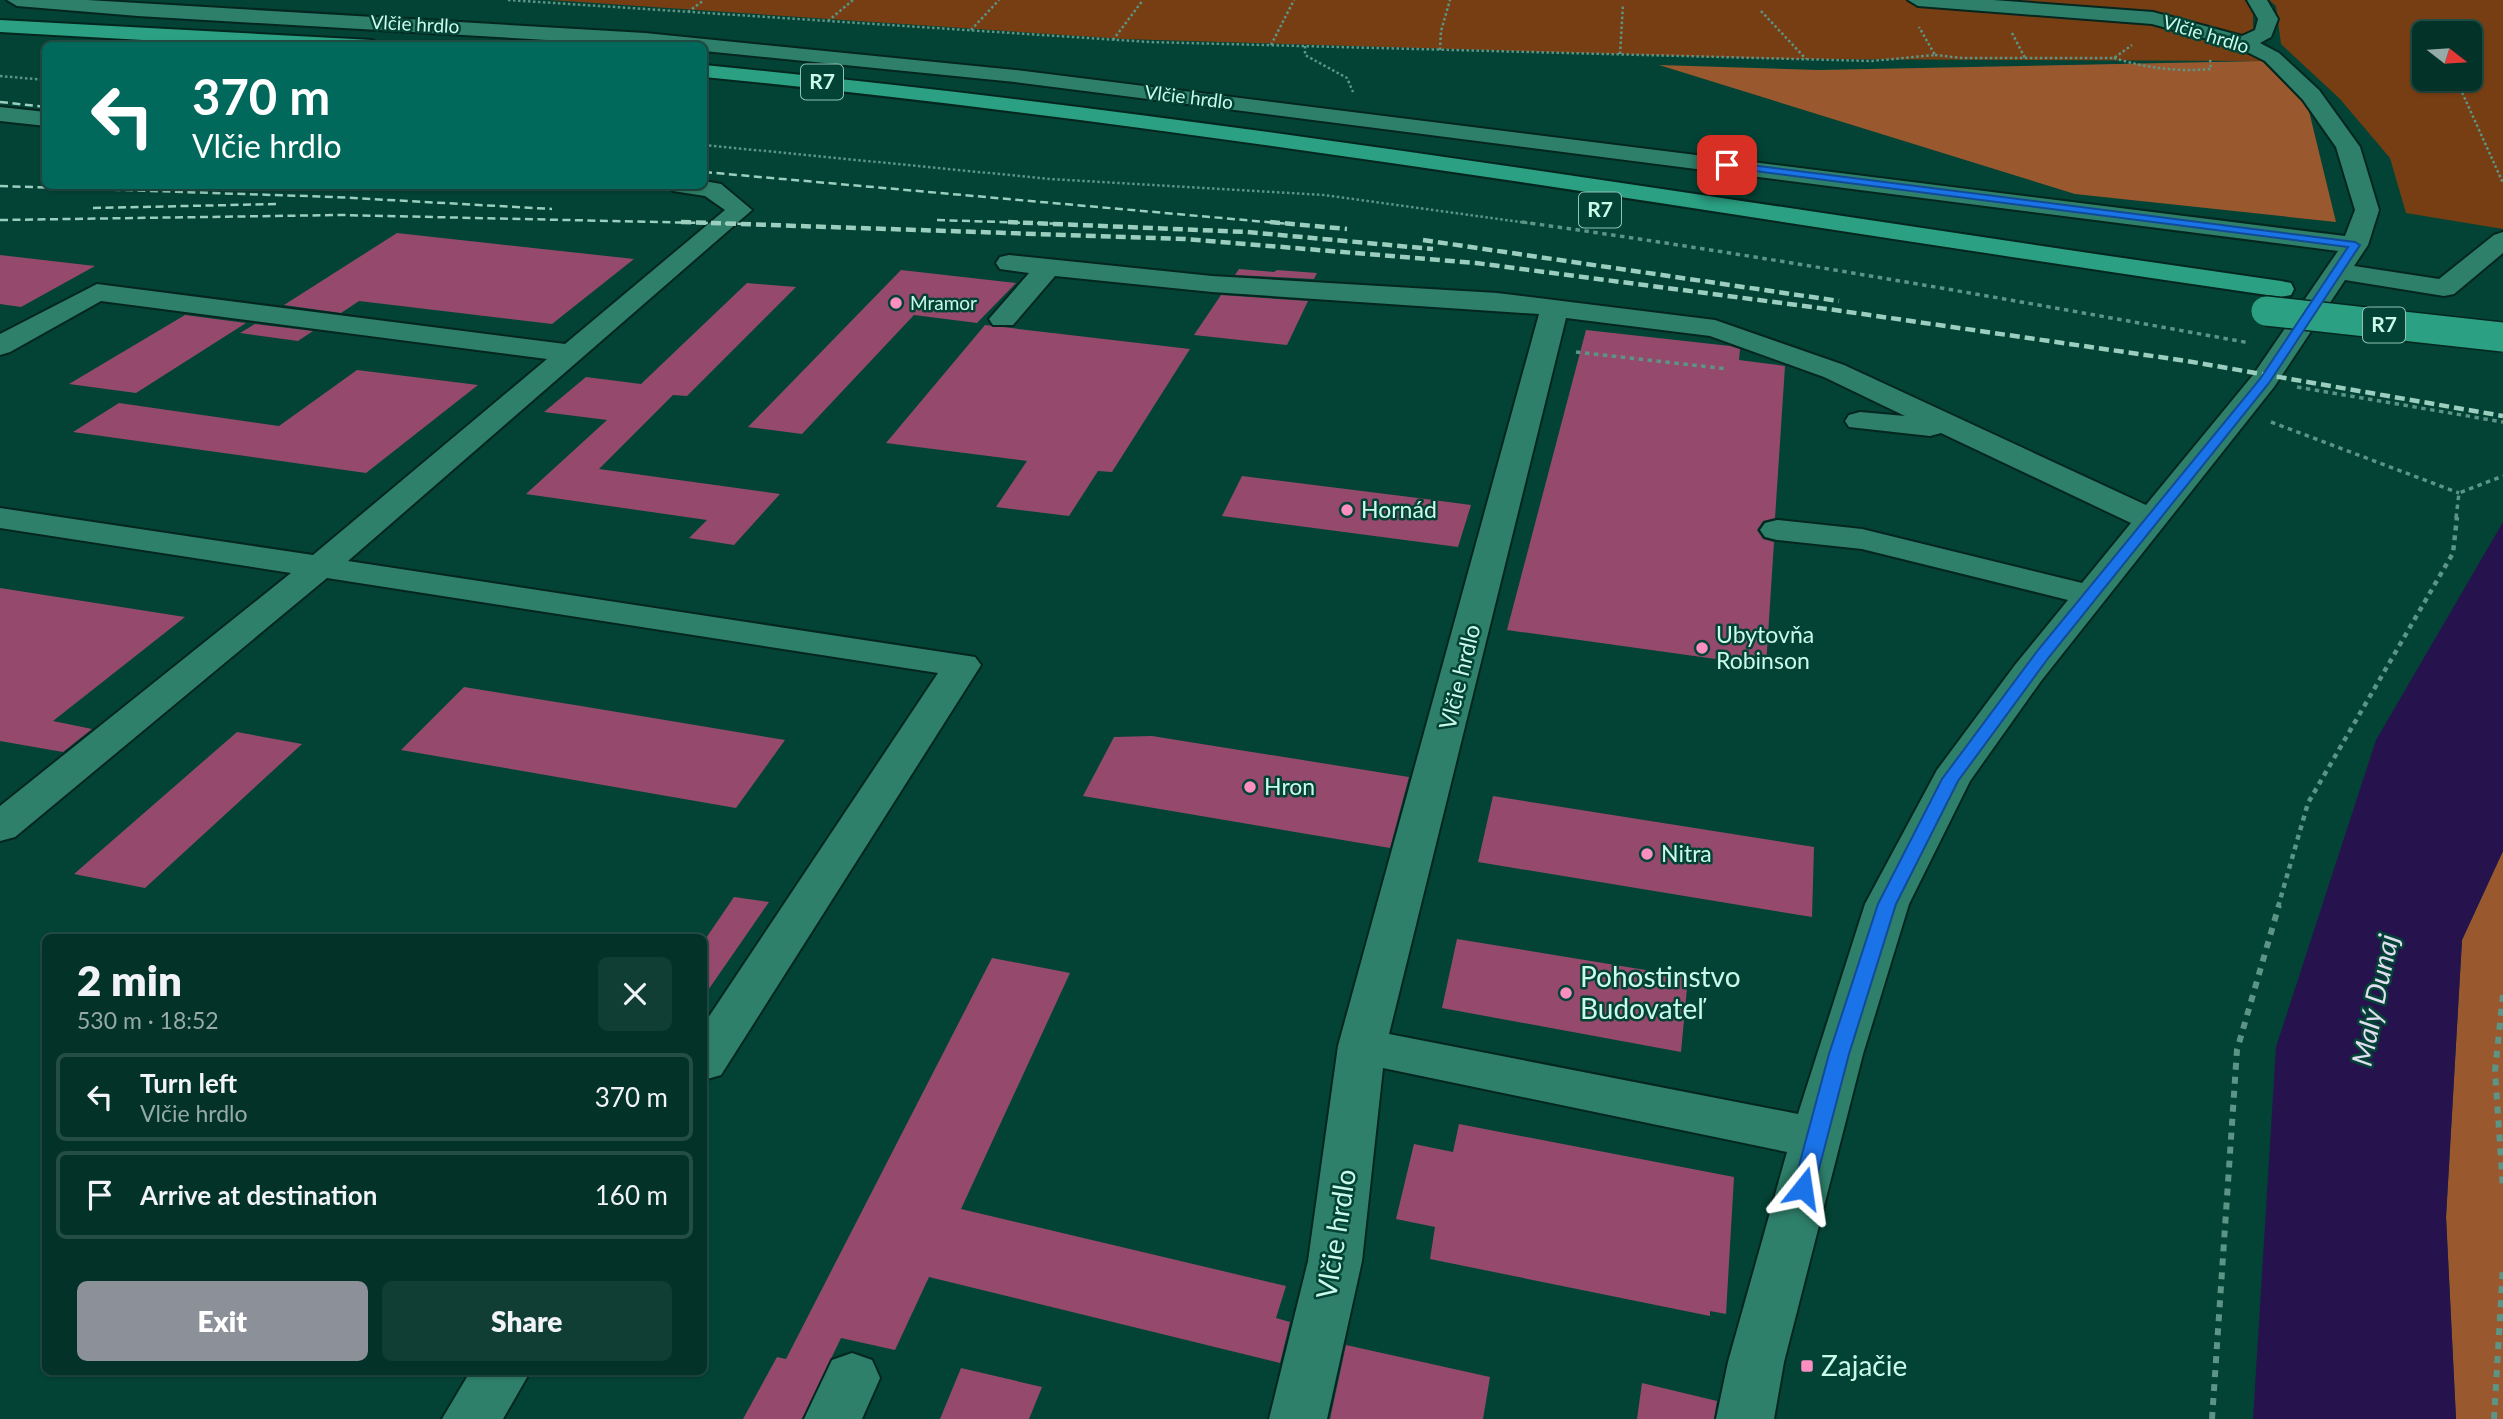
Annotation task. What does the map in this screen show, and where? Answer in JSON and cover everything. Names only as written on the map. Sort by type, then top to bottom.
[{"type":"highway","points":[[0,26],[298,42]]},
{"type":"highway","points":[[0,42],[42,44]]},
{"type":"highway","name":"R7","points":[[707,71],[937,105],[1890,256]]},
{"type":"highway","name":"R7","points":[[707,89],[893,109],[981,101],[1302,143],[2016,253],[2262,302],[2503,337]]},
{"type":"highway","name":"R7","points":[[2262,302],[2503,312]]},
{"type":"street","name":"Vlčie hrdlo","points":[[17,0],[138,10],[675,42]]},
{"type":"street","points":[[2244,43],[2264,33],[2268,19],[2257,0]]},
{"type":"street","name":"Vlčie hrdlo","points":[[1745,1419],[1756,1362],[1839,1054],[1887,904],[1951,779],[2089,595],[2264,381],[2347,258],[2367,210],[2348,147],[2311,95],[2272,57],[2244,43],[2183,24],[2141,16],[1916,9]]},
{"type":"street","name":"Vlčie hrdlo","points":[[707,45],[1015,76],[1384,121],[2347,258]]},
{"type":"street","points":[[0,114],[42,119]]},
{"type":"street","points":[[0,827],[321,566],[740,210],[712,189],[707,188]]},
{"type":"street","points":[[2347,258],[2444,288],[2503,240]]},
{"type":"street","points":[[1009,263],[1250,287],[1497,301],[1681,321],[1740,335],[1834,371],[2150,519]]},
{"type":"street","points":[[1003,319],[1048,267]]},
{"type":"street","points":[[0,346],[97,292],[570,354]]},
{"type":"street","name":"Vlčie hrdlo","points":[[1298,1419],[1335,1261],[1362,1046],[1555,307]]},
{"type":"street","points":[[1860,421],[1957,429]]},
{"type":"street","points":[[0,518],[962,665],[707,1057]]},
{"type":"street","points":[[1777,530],[1862,539],[2089,595]]},
{"type":"street","points":[[1362,1046],[1817,1138]]},
{"type":"street","points":[[471,1419],[500,1375]]},
{"type":"path","points":[[508,0],[1113,40],[1806,59],[1894,60],[1936,55],[2114,58],[2150,70],[2183,72],[2211,69],[2210,56]]},
{"type":"path","points":[[551,3],[555,0]]},
{"type":"path","points":[[688,12],[704,0]]},
{"type":"path","points":[[828,21],[853,0]]},
{"type":"path","points":[[971,30],[999,0]]},
{"type":"path","points":[[1113,40],[1143,0]]},
{"type":"path","points":[[1271,45],[1294,0]]},
{"type":"path","points":[[1440,50],[1441,31],[1450,0]]},
{"type":"path","points":[[1620,54],[1623,5]]},
{"type":"path","points":[[1916,9],[1936,55]]},
{"type":"path","points":[[1761,11],[1806,59]]},
{"type":"path","points":[[2006,23],[2025,58]]},
{"type":"path","points":[[2114,58],[2127,46],[2139,44]]},
{"type":"path","points":[[1305,46],[1305,55],[1311,61],[1347,78],[1353,86],[1353,96],[1362,104],[1375,108],[1384,121]]},
{"type":"path","points":[[0,76],[42,80]]},
{"type":"path","points":[[2461,91],[2503,183]]},
{"type":"path","points":[[707,145],[1050,179],[1324,195],[1645,239],[1989,296],[2264,381],[2503,422]]},
{"type":"path","points":[[1544,348],[1727,369]]},
{"type":"path","points":[[2264,381],[2459,493]]},
{"type":"path","points":[[2459,493],[2503,476]]},
{"type":"path","points":[[2212,1419],[2237,1051],[2308,803],[2453,553],[2459,493]]},
{"type":"path","points":[[2503,995],[2495,1071],[2503,1189]]},
{"type":"path","points":[[2494,1419],[2503,1266]]},
{"type":"shaded area","points":[[550,0],[2243,0],[2253,2],[2253,33],[2232,41],[2262,61],[1781,59],[1124,39]]},
{"type":"shaded area","points":[[2269,0],[2503,0],[2503,229],[2406,213],[2390,158],[2340,99],[2281,44],[2276,6]]},
{"type":"shaded area","points":[[2262,61],[2308,107],[2336,222],[2075,194],[1659,65],[1819,70]]},
{"type":"shaded area","points":[[2503,851],[2503,1419],[2456,1419],[2446,1217],[2462,940]]},
{"type":"water","name":"Malý Dunaj","points":[[2503,522],[2503,851],[2462,940],[2446,1217],[2456,1419],[2253,1419],[2276,1047],[2376,740]]},
{"type":"building","points":[[397,233],[634,259],[552,324],[359,301],[341,313],[284,305]]},
{"type":"building","points":[[0,255],[95,266],[21,307],[0,304]]},
{"type":"building","points":[[1239,269],[1317,273],[1314,279],[1235,275]]},
{"type":"building","points":[[901,270],[1016,283],[977,323],[914,315],[802,434],[748,427]]},
{"type":"building","points":[[747,283],[796,287],[687,396],[673,395],[599,469],[780,494],[734,545],[689,538],[707,520],[526,494],[607,420],[544,412],[586,377],[641,384]]},
{"type":"building","points":[[1221,295],[1308,301],[1287,345],[1194,335]]},
{"type":"building","points":[[185,315],[246,323],[136,393],[69,384]]},
{"type":"building","points":[[255,324],[313,331],[298,341],[240,333]]},
{"type":"building","points":[[985,325],[1190,349],[1112,472],[1098,471],[1069,516],[996,507],[1027,461],[886,443]]},
{"type":"building","points":[[1586,330],[1730,346],[1740,349],[1739,360],[1785,366],[1775,518],[1763,521],[1757,530],[1763,539],[1774,542],[1766,666],[1507,630]]},
{"type":"building","points":[[357,370],[478,385],[366,473],[73,432],[119,403],[279,426]]},
{"type":"building","name":"Hornád","points":[[1242,476],[1471,505],[1458,547],[1222,516]]},
{"type":"building","points":[[0,588],[185,617],[53,721],[92,729],[63,752],[0,741]]},
{"type":"building","points":[[464,687],[785,740],[736,808],[401,750]]},
{"type":"building","points":[[237,732],[302,744],[145,888],[74,874]]},
{"type":"building","name":"Hron","points":[[1152,736],[1409,777],[1390,848],[1083,796],[1114,737]]},
{"type":"building","name":"Nitra","points":[[1493,796],[1814,847],[1812,917],[1478,862]]},
{"type":"building","points":[[734,897],[769,902],[707,992],[707,937]]},
{"type":"building","name":"Pohostinstvo Budovateľ","points":[[1457,939],[1688,977],[1681,1052],[1442,1008]]},
{"type":"building","points":[[992,958],[1070,973],[961,1209],[1286,1286],[1276,1318],[1290,1322],[1280,1363],[929,1277],[895,1350],[841,1338],[802,1419],[743,1419],[777,1357],[786,1359]]},
{"type":"building","points":[[1459,1124],[1734,1177],[1726,1314],[1710,1311],[1710,1316],[1430,1259],[1435,1227],[1396,1219],[1414,1144],[1453,1152]]},
{"type":"building","points":[[1346,1345],[1490,1377],[1483,1419],[1330,1419]]},
{"type":"building","points":[[961,1368],[1042,1387],[1029,1419],[940,1419]]},
{"type":"building","points":[[1642,1383],[1717,1401],[1714,1419],[1637,1419]]},
{"type":"railway","points":[[0,102],[42,107]]},
{"type":"railway","points":[[707,172],[1289,224]]},
{"type":"railway","points":[[0,186],[42,187]]},
{"type":"railway","points":[[91,189],[335,197],[552,209]]},
{"type":"railway","points":[[93,208],[279,204]]},
{"type":"railway","points":[[0,220],[340,215],[726,224]]},
{"type":"railway","points":[[937,220],[1033,223]]},
{"type":"railway","points":[[681,222],[726,224]]},
{"type":"railway","points":[[1008,222],[1033,223]]},
{"type":"railway","points":[[1270,222],[1347,229]]},
{"type":"railway","points":[[1033,223],[1063,224]]},
{"type":"railway","points":[[1033,223],[1247,232],[1433,249]]},
{"type":"railway","points":[[726,224],[748,224]]},
{"type":"railway","points":[[726,224],[1185,239],[1476,263],[1835,310],[2187,361],[2503,416]]},
{"type":"railway","points":[[1423,240],[1839,301]]},
{"type":"place","name":"Mramor","points":[[896,303]]},
{"type":"place","name":"Hornád","points":[[1347,510]]},
{"type":"place","name":"Ubytovňa Robinson","points":[[1702,648]]},
{"type":"place","name":"Hron","points":[[1250,787]]},
{"type":"place","name":"Nitra","points":[[1647,854]]},
{"type":"place","name":"Pohostinstvo Budovateľ","points":[[1566,993]]},
{"type":"place","name":"Zajačie","points":[[1807,1366]]},
{"type":"route","points":[[1727,165],[2355,245],[2264,381],[2043,653],[1951,779],[1887,904],[1839,1054],[1803,1188]]}]
